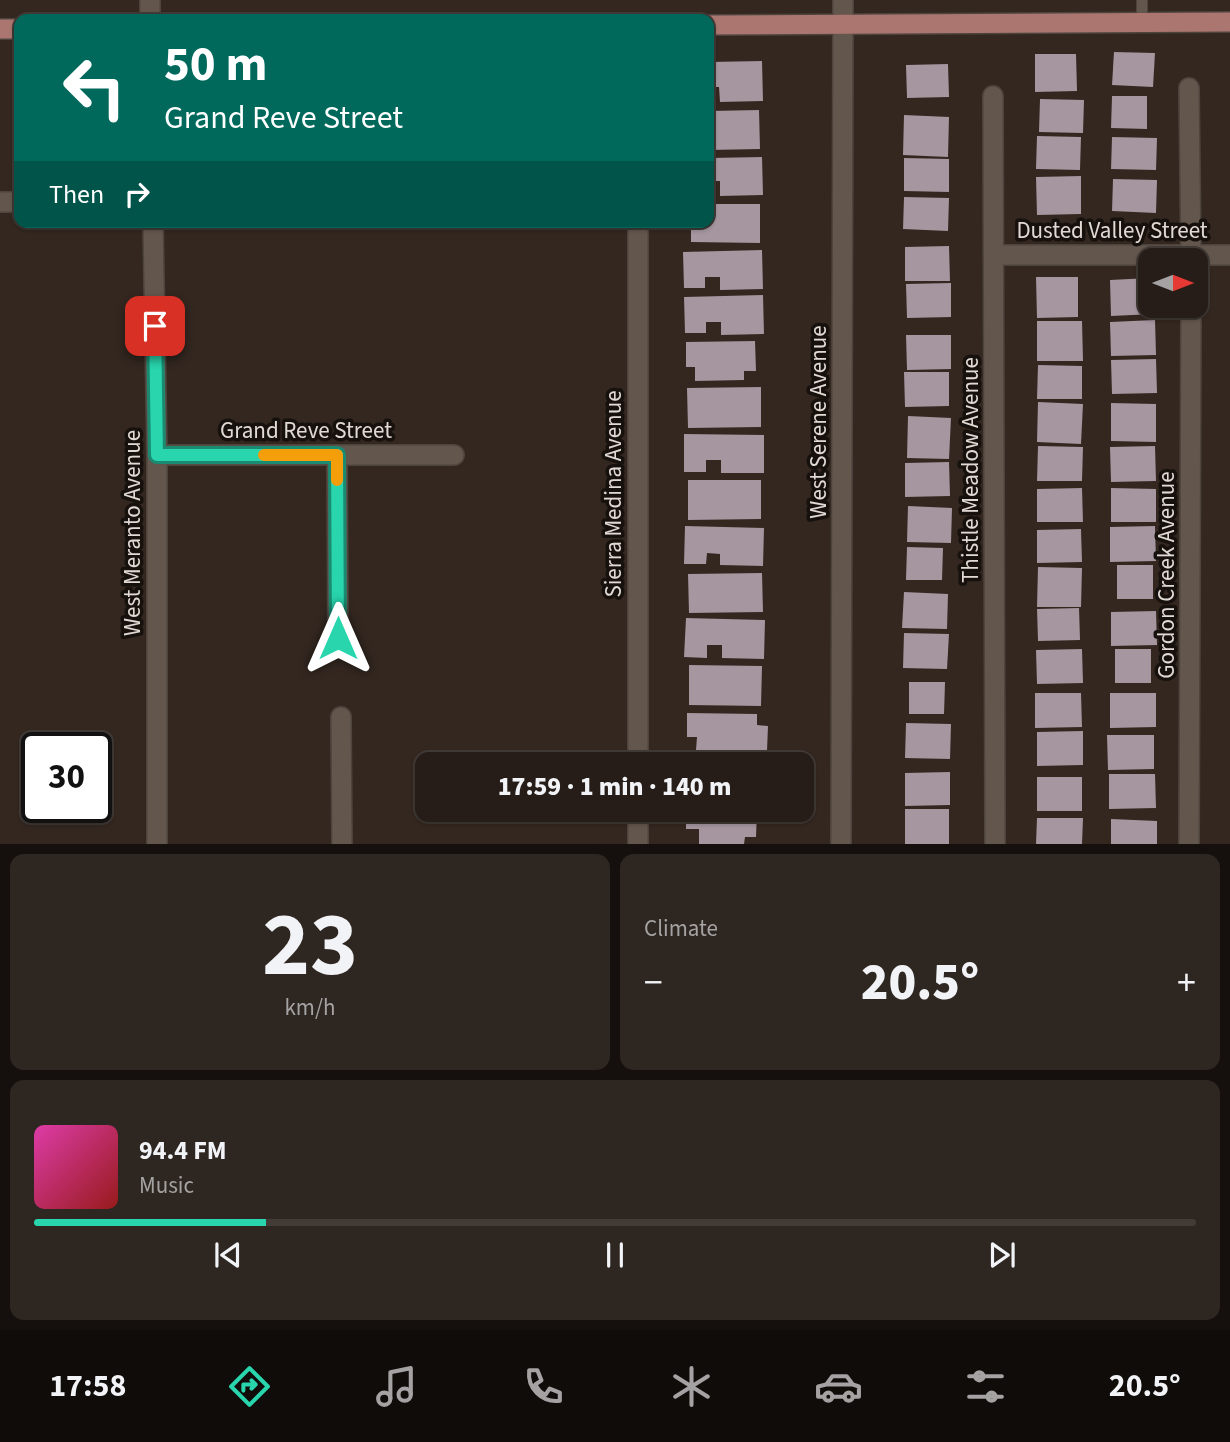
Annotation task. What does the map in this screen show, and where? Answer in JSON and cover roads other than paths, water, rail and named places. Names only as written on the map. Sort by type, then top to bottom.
[{"type":"main road","points":[[714,25],[1230,22]]},
{"type":"street","name":"West Serene Avenue","points":[[841,844],[843,0]]},
{"type":"street","points":[[1189,88],[1191,248]]},
{"type":"street","name":"Thistle Meadow Avenue","points":[[993,96],[995,844]]},
{"type":"street","name":"West Meranto Avenue","points":[[153,228],[157,455],[157,844]]},
{"type":"street","name":"Sierra Medina Avenue","points":[[638,228],[638,752]]},
{"type":"street","name":"Dusted Valley Street","points":[[994,255],[1138,257]]},
{"type":"street","name":"Dusted Valley Street","points":[[1208,257],[1230,255]]},
{"type":"street","name":"Gordon Creek Avenue","points":[[1189,844],[1191,318]]},
{"type":"street","name":"Grand Reve Street","points":[[157,455],[454,455]]},
{"type":"street","points":[[337,455],[338,638]]},
{"type":"street","points":[[341,717],[342,844]]},
{"type":"street","points":[[638,822],[638,844]]},
{"type":"lane","points":[[1142,0],[1142,22]]}]
